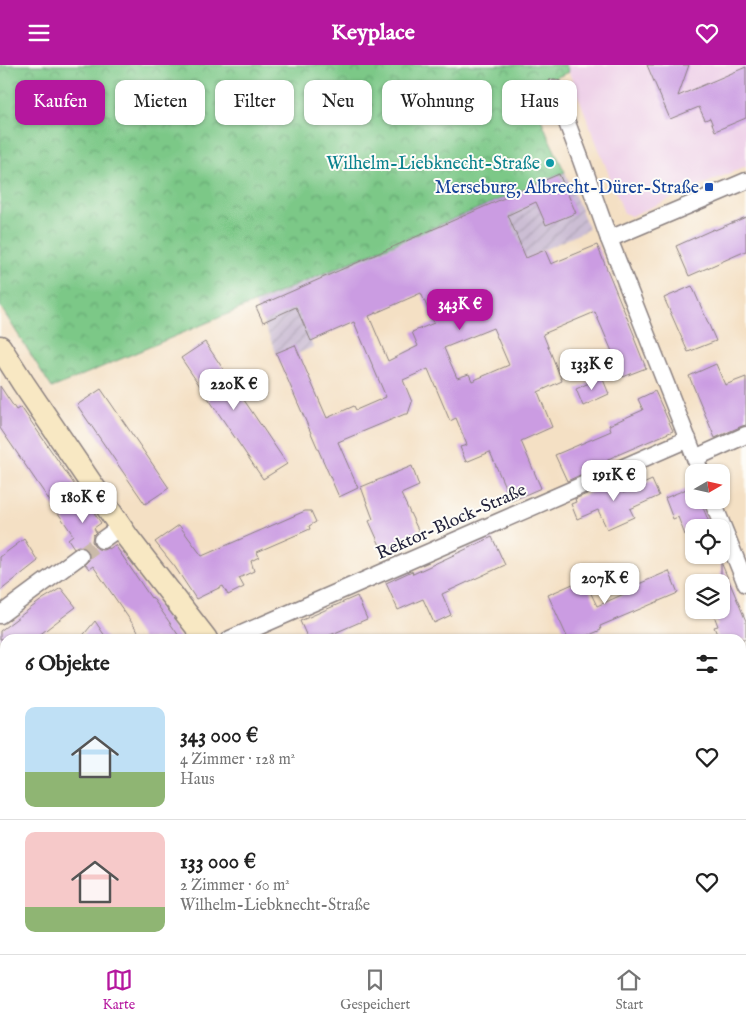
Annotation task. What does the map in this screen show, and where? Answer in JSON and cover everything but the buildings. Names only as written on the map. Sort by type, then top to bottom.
[{"type":"street","points":[[568,125],[609,239],[698,464]]},
{"type":"street","points":[[609,239],[746,181]]},
{"type":"street","points":[[4,363],[120,527],[202,634]]},
{"type":"street","points":[[700,464],[746,435]]},
{"type":"street","name":"Rektor-Block-Straße","points":[[241,634],[688,439]]},
{"type":"street","points":[[716,509],[746,584]]},
{"type":"street","points":[[102,540],[120,527]]},
{"type":"street","points":[[0,615],[80,556]]},
{"type":"shaded area","points":[[566,65],[746,65],[746,166],[631,216],[624,213],[577,93],[577,80],[572,80]]},
{"type":"shaded area","points":[[565,172],[589,229],[526,258],[522,250],[391,306],[311,341],[313,347],[280,362],[255,303]]},
{"type":"green space","points":[[0,65],[566,65],[569,72],[550,80],[502,80],[502,125],[544,125],[565,172],[52,388],[0,306]]},
{"type":"tunnel","points":[[80,556],[102,540]]},
{"type":"place","name":"Wilhelm-Liebknecht-Straße","points":[[550,163]]},
{"type":"place","name":"Merseburg, Albrecht-Dürer-Straße","points":[[709,187]]}]
